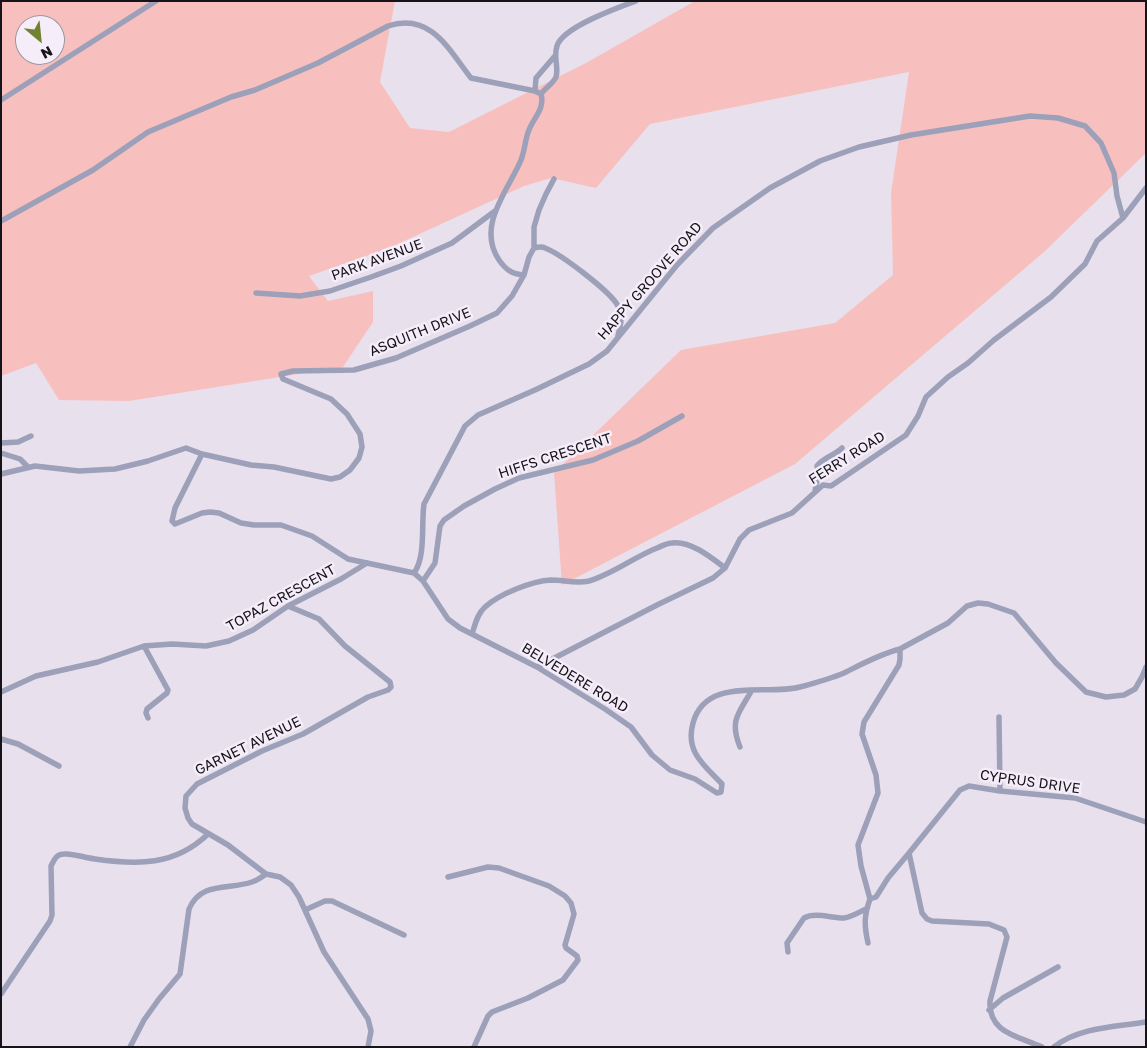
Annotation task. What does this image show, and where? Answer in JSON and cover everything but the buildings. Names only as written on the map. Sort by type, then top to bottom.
[{"type":"street","points":[[1,100],[156,1]]},
{"type":"street","points":[[524,275],[514,274],[504,267],[495,254],[491,233],[495,211],[521,160],[530,128],[542,103],[541,94],[556,78],[554,56],[557,45],[560,40],[579,26],[602,14],[636,1]]},
{"type":"street","points":[[1,221],[94,170],[148,132],[318,63],[397,23],[408,22],[436,34],[448,46],[471,78],[534,90],[541,94]]},
{"type":"street","points":[[534,90],[536,78],[554,56]]},
{"type":"street","name":"HAPPY GROOVE ROAD","points":[[414,573],[421,561],[424,504],[465,426],[478,414],[535,390],[589,364],[607,351],[677,265],[713,228],[770,188],[820,162],[859,147],[911,135],[1030,116],[1058,118],[1085,126],[1101,143],[1114,173],[1117,196],[1123,218]]},
{"type":"street","name":"ASQUITH DRIVE","points":[[202,454],[331,479],[340,477],[350,470],[359,458],[362,447],[360,434],[347,414],[332,399],[283,380],[281,374],[293,371],[354,370],[396,358],[496,313],[512,296],[524,275],[529,257],[534,248],[536,222],[546,194],[554,180]]},
{"type":"street","name":"FERRY ROAD","points":[[537,667],[713,578],[725,568],[740,539],[749,530],[792,513],[823,485],[831,486],[906,435],[918,416],[926,397],[994,340],[1051,297],[1085,264],[1098,241],[1123,218],[1146,188]]},
{"type":"street","name":"PARK AVENUE","points":[[256,293],[300,296],[330,290],[371,277],[452,243],[495,211]]},
{"type":"street","points":[[534,248],[544,247],[569,262],[612,297],[619,307],[622,321],[617,338]]},
{"type":"street","name":"HIFFS CRESCENT","points":[[423,581],[435,563],[440,526],[444,520],[464,506],[519,478],[593,460],[638,441],[682,416]]},
{"type":"street","points":[[1,443],[18,442],[30,436]]},
{"type":"street","points":[[1,474],[28,467],[45,466],[79,471],[115,469],[148,461],[186,448],[202,454]]},
{"type":"street","points":[[815,492],[816,484],[820,477],[816,466],[824,458],[835,454],[842,448]]},
{"type":"street","points":[[1,453],[20,459],[28,467]]},
{"type":"street","name":"BELVEDERE ROAD","points":[[202,454],[175,508],[172,518],[175,524],[202,513],[210,512],[219,513],[241,523],[281,525],[312,536],[348,558],[414,573],[423,581],[448,619],[460,628],[537,667],[631,727],[652,755],[670,770],[695,779],[717,793],[721,792],[722,784],[701,764],[693,748],[690,733],[694,720],[701,708],[718,694],[796,688],[842,674],[885,653],[900,649],[948,623],[967,606],[978,603],[988,604],[1014,613],[1056,662],[1086,692],[1106,697],[1124,695],[1135,689],[1146,667]]},
{"type":"street","points":[[472,634],[476,619],[485,607],[508,593],[526,585],[550,580],[576,583],[589,580],[672,542],[692,546],[725,568]]},
{"type":"street","name":"TOPAZ CRESCENT","points":[[1,692],[36,676],[98,662],[144,646],[172,644],[206,646],[229,641],[252,630],[288,606],[341,579],[367,563]]},
{"type":"street","name":"GARNET AVENUE","points":[[288,606],[319,619],[345,646],[390,682],[390,687],[388,690],[368,696],[303,734],[262,751],[197,784],[186,796],[185,808],[192,824],[228,845],[266,874],[280,877],[291,885],[299,897],[324,952],[368,1019],[371,1031],[368,1047]]},
{"type":"street","points":[[144,646],[168,690],[167,694],[147,709],[148,718]]},
{"type":"street","points":[[868,943],[864,926],[866,909],[870,898],[861,866],[858,845],[878,793],[878,784],[862,734],[862,728],[899,665],[900,649]]},
{"type":"street","points":[[740,747],[735,734],[735,722],[752,690]]},
{"type":"street","points":[[999,717],[1000,791]]},
{"type":"street","points":[[1,739],[18,744],[60,766]]},
{"type":"street","name":"CYPRUS DRIVE","points":[[909,853],[960,790],[969,786],[1075,798],[1146,822]]},
{"type":"street","points":[[1,994],[50,921],[52,914],[51,866],[58,855],[68,854],[140,864],[169,858],[201,841],[208,834]]},
{"type":"street","points":[[870,898],[876,897],[888,878],[909,853]]},
{"type":"street","points":[[909,853],[922,913],[927,919],[932,921],[989,924],[1004,930],[1007,937],[990,1001],[993,1022],[1002,1030],[1042,1047]]},
{"type":"street","points":[[448,877],[488,867],[499,868],[548,886],[565,896],[571,903],[574,914],[565,945],[566,948],[577,956],[578,960],[563,980],[528,998],[492,1012],[488,1016],[474,1047]]},
{"type":"street","points":[[130,1047],[144,1020],[158,999],[180,974],[187,916],[192,902],[206,891],[252,882],[266,874]]},
{"type":"street","points":[[304,910],[325,901],[332,901],[404,935]]},
{"type":"street","points":[[788,952],[787,943],[804,918],[814,916],[851,917],[866,909]]},
{"type":"street","points":[[990,1010],[1003,998],[1058,968]]},
{"type":"street","points":[[1054,1047],[1078,1034],[1146,1022]]},
{"type":"shaded area","points":[[1,1],[395,1],[380,82],[410,128],[449,132],[586,63],[695,1],[1146,1],[1146,153],[1044,252],[795,464],[562,585],[554,473],[681,350],[835,323],[893,275],[891,193],[909,72],[650,124],[596,188],[551,178],[524,186],[389,248],[309,276],[328,301],[373,291],[373,322],[343,367],[129,401],[59,400],[36,363],[1,376]]}]
